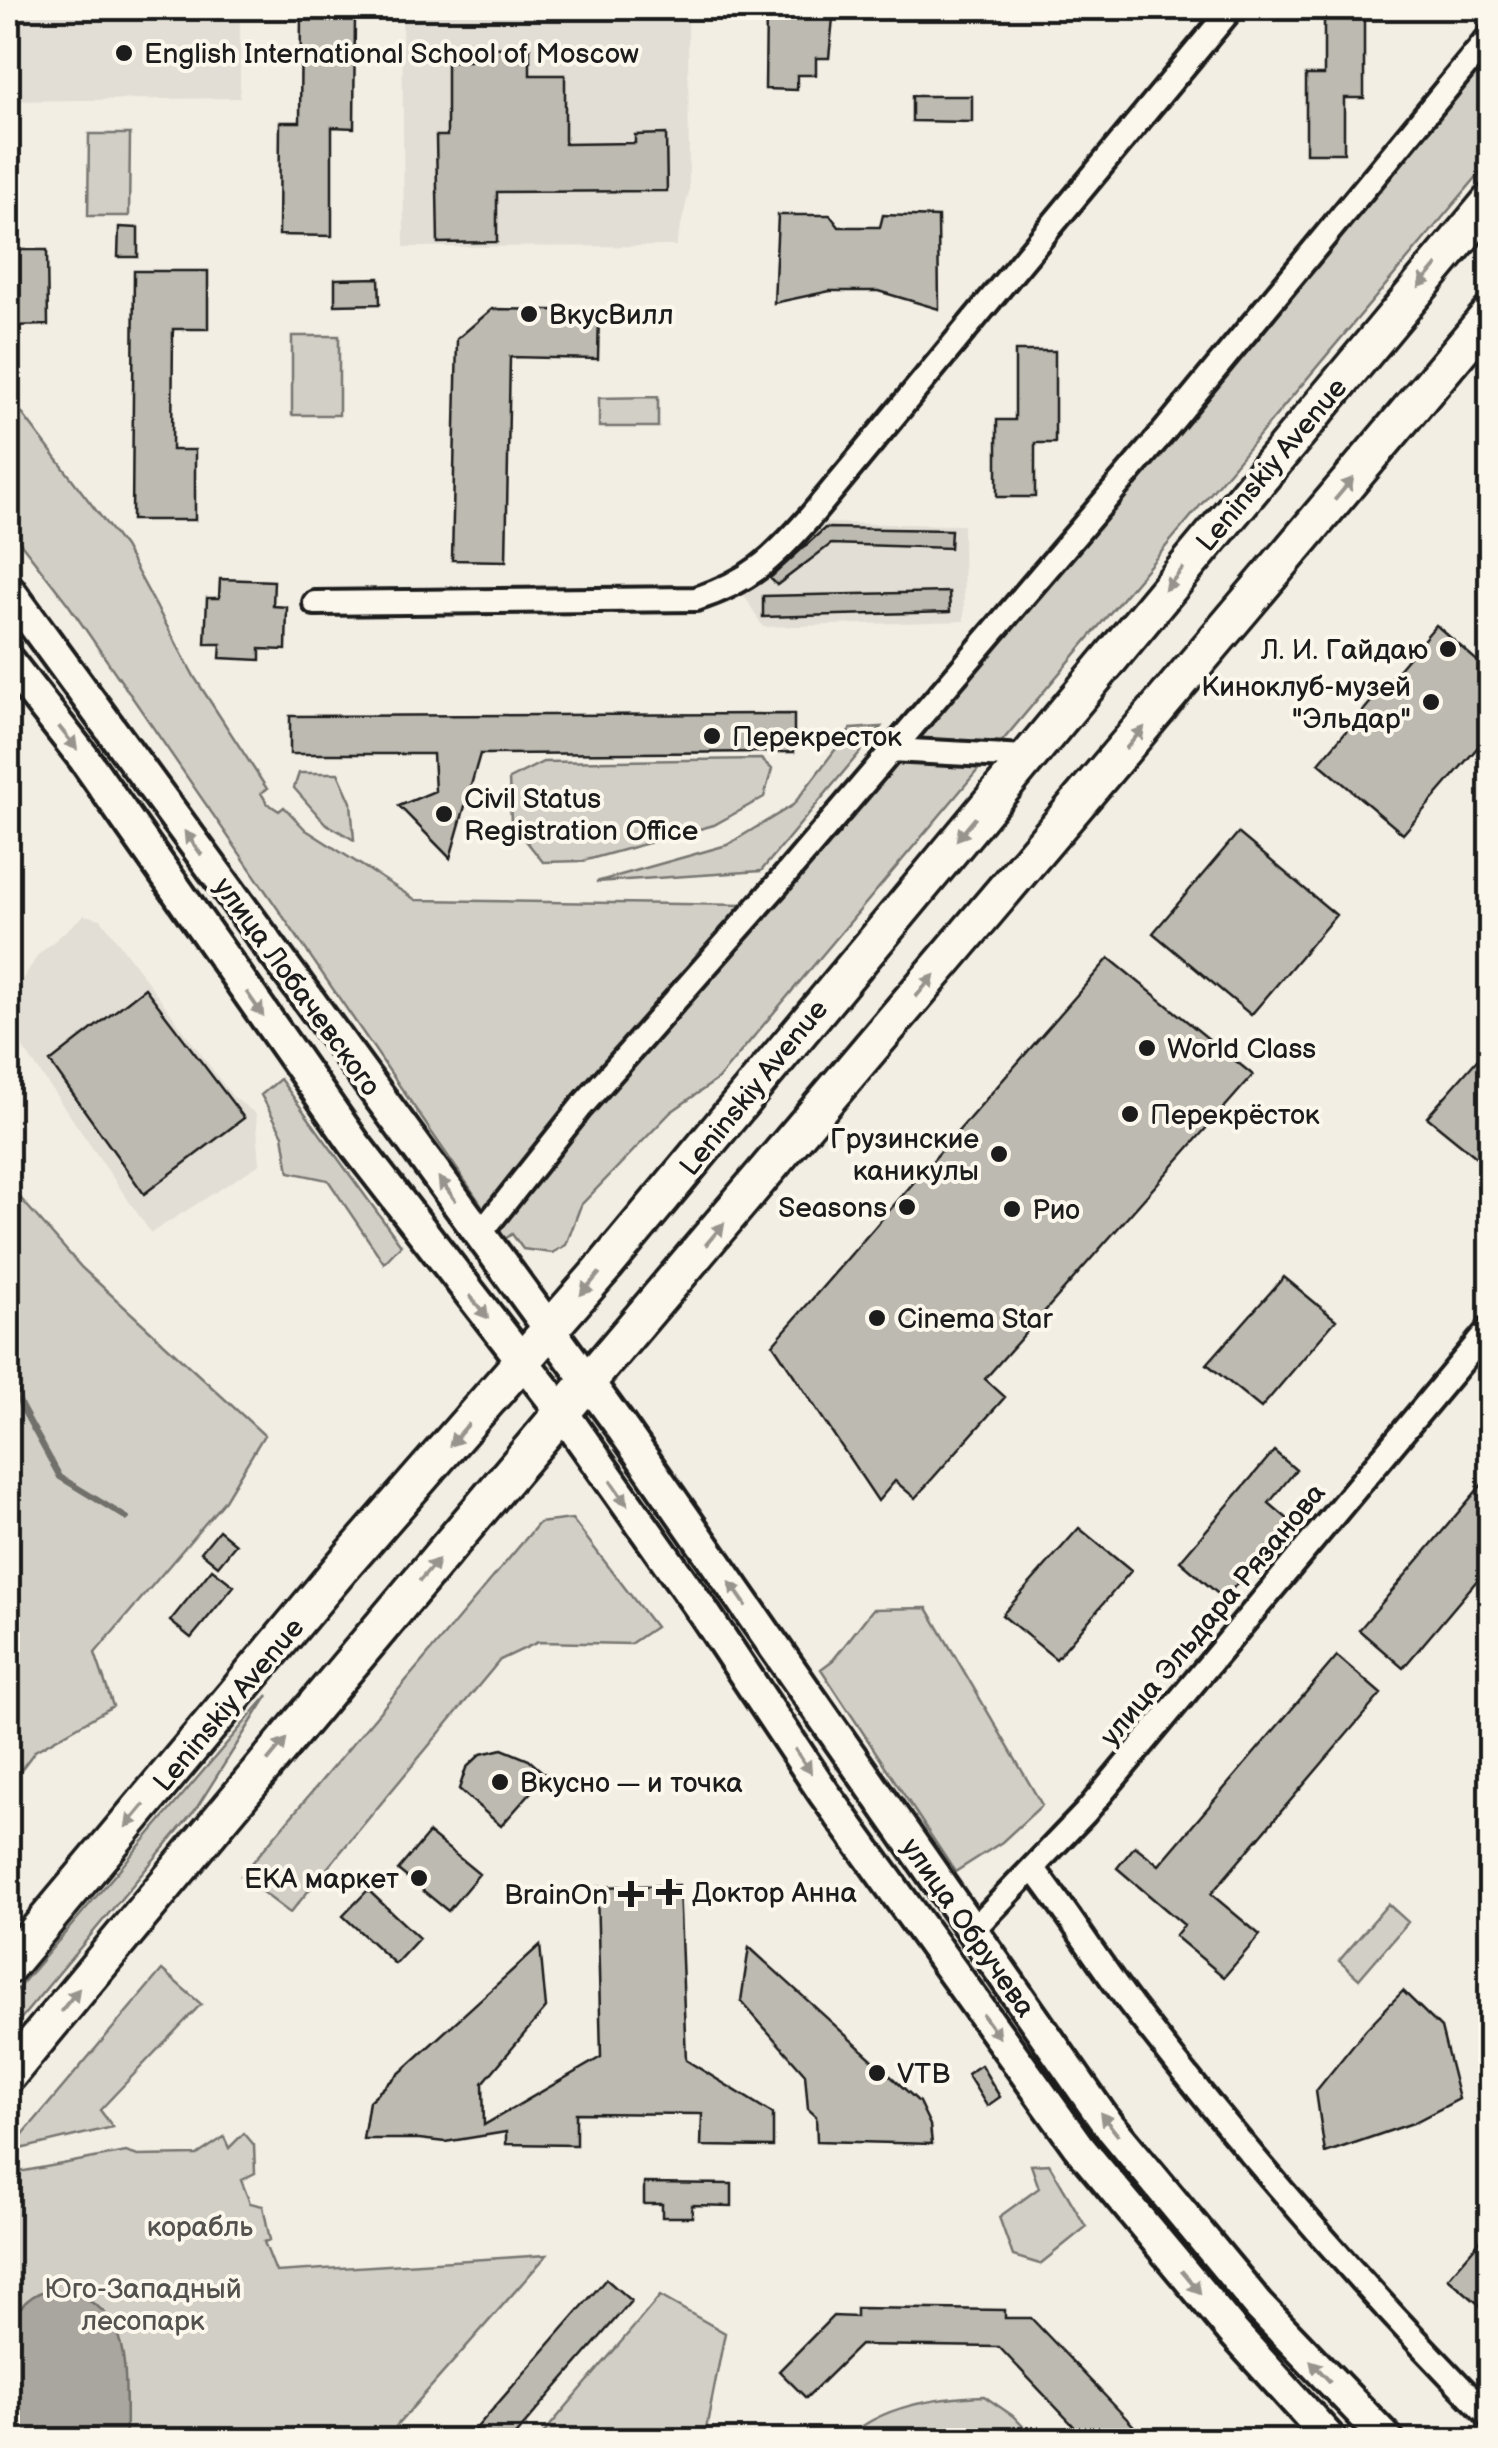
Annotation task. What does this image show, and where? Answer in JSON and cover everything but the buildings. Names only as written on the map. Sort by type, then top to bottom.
[{"type":"main road","name":"Leninskiy Avenue","points":[[8,1966],[341,1568],[550,1331],[1490,202]]},
{"type":"main road","points":[[8,2076],[228,1808],[1490,314]]},
{"type":"main road","name":"улица Лобачевского","points":[[8,589],[588,1383]]},
{"type":"main road","name":"улица Лобачевского","points":[[8,661],[83,757],[356,1146],[563,1413]]},
{"type":"main road","name":"улица Обручева","points":[[588,1383],[1103,2118],[1259,2306],[1388,2440]]},
{"type":"main road","name":"улица Обручева","points":[[563,1413],[773,1718],[1078,2146],[1234,2334],[1331,2440]]},
{"type":"street","points":[[315,602],[696,599],[732,588],[780,551],[810,518],[1232,8]]},
{"type":"street","points":[[480,1234],[581,1107],[777,885],[1166,428],[1490,36]]},
{"type":"street","points":[[890,750],[1026,757]]},
{"type":"street","name":"улица Эльдара Рязанова","points":[[972,1932],[1085,1813],[1490,1328]]},
{"type":"street","points":[[773,1718],[770,1700],[778,1689],[792,1685],[808,1694]]},
{"type":"street","points":[[1033,1868],[1134,2009],[1281,2188],[1376,2298],[1490,2416]]},
{"type":"shaded area","name":"English International School of Moscow","points":[[8,8],[240,8],[240,98],[8,101]]},
{"type":"shaded area","points":[[402,8],[688,8],[689,192],[676,246],[404,247]]},
{"type":"shaded area","points":[[820,523],[963,525],[964,621],[763,627],[741,590]]},
{"type":"shaded area","points":[[84,915],[101,919],[232,1096],[256,1114],[260,1164],[151,1233],[8,1026],[8,1002],[38,955]]},
{"type":"shaded area","points":[[44,2291],[74,2295],[96,2305],[111,2320],[124,2363],[126,2440],[8,2440],[8,2330],[22,2306]]},
{"type":"green space","points":[[1490,52],[1490,161],[718,1079],[671,1112],[581,1205],[566,1245],[552,1253],[523,1249],[512,1234],[505,1239],[68,604],[8,527],[8,395],[124,547],[195,678],[267,789],[261,793],[267,803],[279,811],[284,807],[306,830],[416,900],[746,905]]},
{"type":"green space","points":[[89,134],[130,134],[129,216],[88,216]]},
{"type":"green space","points":[[292,336],[339,336],[339,415],[292,415]]},
{"type":"green space","points":[[658,397],[658,427],[599,427],[599,398]]},
{"type":"green space","points":[[881,727],[761,871],[596,882],[727,845],[793,805],[851,729]]},
{"type":"green space","points":[[761,759],[772,769],[764,797],[714,825],[583,861],[543,862],[511,822],[509,779],[543,762]]},
{"type":"green space","points":[[299,773],[338,773],[351,802],[354,840],[325,823],[294,788]]},
{"type":"green space","points":[[280,1079],[401,1245],[384,1263],[328,1180],[289,1172],[283,1135],[261,1095]]},
{"type":"green space","points":[[8,1184],[82,1268],[264,1435],[225,1500],[95,1653],[113,1706],[35,1751],[8,1787]]},
{"type":"green space","points":[[572,1519],[655,1627],[630,1644],[538,1642],[500,1660],[290,1913],[241,1876],[539,1523]]},
{"type":"green space","points":[[927,1608],[1042,1805],[1002,1842],[955,1872],[821,1669],[833,1660],[873,1609]]},
{"type":"green space","points":[[268,1695],[196,1809],[8,2034],[8,2000]]},
{"type":"green space","points":[[1388,1904],[1408,1922],[1359,1979],[1339,1961]]},
{"type":"green space","points":[[162,1970],[201,2004],[100,2110],[113,2127],[8,2152]]},
{"type":"green space","name":"Юго-Западный лесопарк","points":[[244,2133],[254,2145],[255,2173],[241,2180],[250,2203],[263,2206],[270,2240],[264,2242],[276,2272],[547,2255],[384,2440],[8,2440],[8,2174],[126,2152],[138,2156],[197,2155],[224,2137],[229,2148]]},
{"type":"green space","points":[[1049,2164],[1086,2227],[1040,2264],[1013,2256],[999,2217],[1039,2188],[1031,2165]]},
{"type":"green space","points":[[660,2296],[725,2333],[704,2439],[538,2440]]},
{"type":"green space","points":[[984,2396],[1013,2416],[1036,2440],[845,2440],[892,2411],[928,2402]]},
{"type":"waterway","points":[[8,1368],[21,1406],[60,1477],[127,1518]]},
{"type":"place","name":"English International School of Moscow","points":[[124,53]]},
{"type":"place","name":"ВкусВилл","points":[[529,314]]},
{"type":"place","name":"Л. И. Гайдаю","points":[[1448,649]]},
{"type":"place","name":"Киноклуб-музей \"Эльдар\"","points":[[1431,702]]},
{"type":"place","name":"Перекресток","points":[[712,736]]},
{"type":"place","name":"Civil Status Registration Office","points":[[444,814]]},
{"type":"place","name":"World Class","points":[[1147,1048]]},
{"type":"place","name":"Перекрёсток","points":[[1130,1114]]},
{"type":"place","name":"Грузинские каникулы","points":[[999,1154]]},
{"type":"place","name":"Seasons","points":[[907,1207]]},
{"type":"place","name":"Рио","points":[[1012,1209]]},
{"type":"place","name":"Cinema Star","points":[[877,1318]]},
{"type":"place","name":"Вкусно — и точка","points":[[500,1782]]},
{"type":"place","name":"ЕКА маркет","points":[[419,1878]]},
{"type":"place","name":"Доктор Анна","points":[[669,1892]]},
{"type":"place","name":"BrainOn","points":[[631,1894]]},
{"type":"place","name":"VTB","points":[[877,2073]]},
{"type":"park label","name":"корабль","points":[[200,2226]]}]
